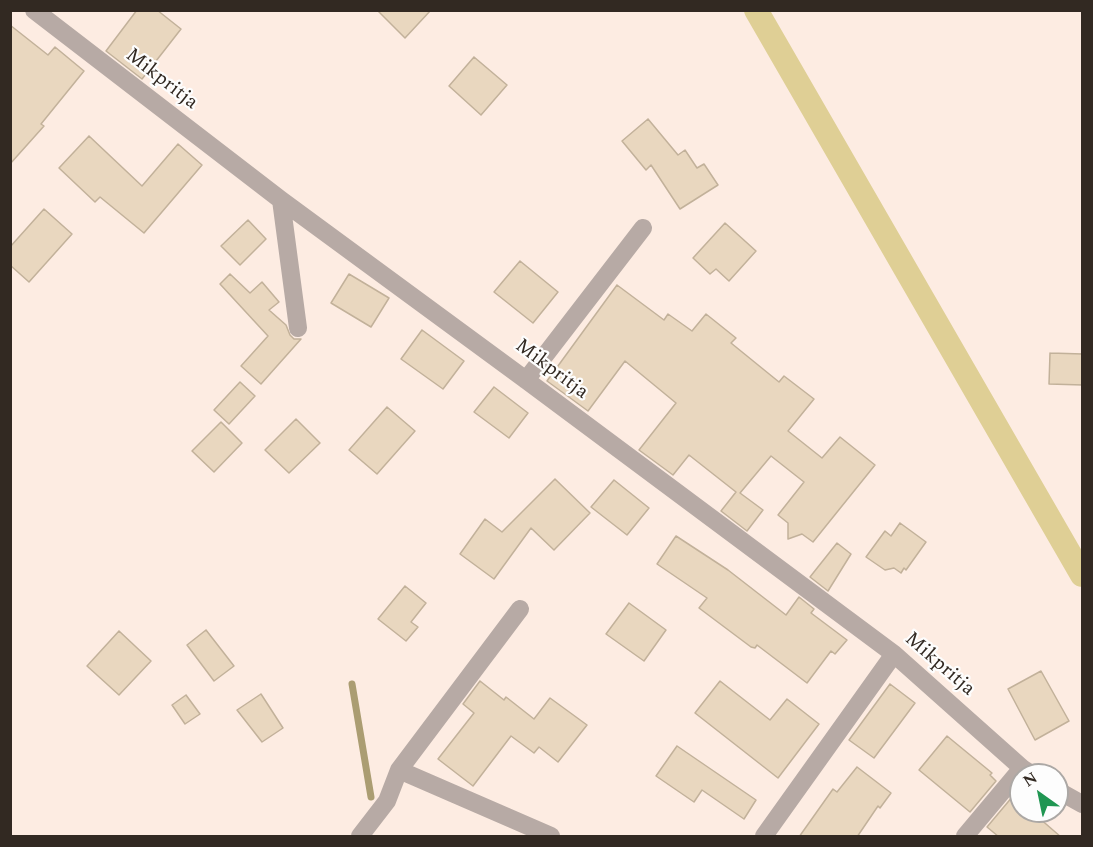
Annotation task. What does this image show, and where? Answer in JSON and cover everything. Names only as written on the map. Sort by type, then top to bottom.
[{"type":"street","name":"Mikpritja","points":[[34,10],[281,200],[894,654],[1017,763]]},
{"type":"street","points":[[281,200],[298,328]]},
{"type":"street","points":[[526,380],[643,228]]},
{"type":"street","points":[[360,837],[387,801],[399,770],[520,609]]},
{"type":"street","points":[[764,837],[894,654]]},
{"type":"street","points":[[399,770],[551,837]]},
{"type":"street","points":[[966,837],[1009,791]]},
{"type":"street","points":[[1069,796],[1083,804]]},
{"type":"building","points":[[137,10],[157,10],[181,29],[142,79],[106,51]]},
{"type":"building","points":[[377,10],[431,10],[405,38]]},
{"type":"building","points":[[10,25],[48,55],[55,47],[84,71],[41,124],[44,126],[10,164]]},
{"type":"building","points":[[474,57],[507,85],[481,115],[449,86]]},
{"type":"building","points":[[648,119],[678,155],[685,150],[697,168],[704,164],[718,185],[680,209],[651,165],[646,170],[622,141]]},
{"type":"building","points":[[89,136],[142,186],[178,144],[202,165],[144,233],[100,197],[95,202],[59,168]]},
{"type":"building","points":[[44,209],[72,234],[29,282],[10,265],[10,247]]},
{"type":"building","points":[[248,220],[266,239],[240,265],[221,246]]},
{"type":"building","points":[[725,223],[756,251],[729,281],[716,269],[710,274],[693,258]]},
{"type":"building","points":[[520,261],[558,292],[533,323],[494,292]]},
{"type":"building","points":[[230,274],[250,293],[262,282],[279,302],[269,310],[286,325],[294,339],[301,339],[261,384],[241,366],[268,336],[220,284]]},
{"type":"building","points":[[349,274],[389,298],[371,327],[331,303]]},
{"type":"building","points":[[617,285],[664,320],[668,314],[692,331],[706,314],[736,338],[731,343],[779,382],[784,376],[814,399],[788,431],[822,458],[840,437],[875,465],[813,542],[802,534],[788,539],[788,523],[778,515],[804,482],[771,456],[740,493],[763,510],[747,531],[721,511],[736,492],[689,455],[673,475],[639,450],[676,403],[625,361],[588,411],[547,381]]},
{"type":"building","points":[[422,330],[464,361],[443,389],[401,359]]},
{"type":"building","points":[[1050,353],[1083,354],[1083,385],[1049,384]]},
{"type":"building","points":[[240,382],[255,396],[229,424],[214,410]]},
{"type":"building","points":[[494,387],[528,413],[509,438],[474,412]]},
{"type":"building","points":[[387,407],[415,431],[377,474],[349,450]]},
{"type":"building","points":[[296,419],[320,443],[289,473],[265,450]]},
{"type":"building","points":[[221,422],[242,443],[214,472],[192,451]]},
{"type":"building","points":[[555,479],[590,513],[554,550],[531,528],[494,579],[460,554],[485,519],[502,532]]},
{"type":"building","points":[[614,480],[649,508],[627,535],[591,507]]},
{"type":"building","points":[[900,523],[926,542],[906,570],[904,568],[901,573],[894,568],[885,570],[866,557],[885,531],[891,536]]},
{"type":"building","points":[[676,536],[728,570],[786,615],[799,597],[814,609],[811,613],[847,640],[835,654],[831,651],[807,683],[757,645],[755,648],[751,647],[699,608],[707,598],[657,564]]},
{"type":"building","points":[[837,543],[851,554],[828,591],[810,577]]},
{"type":"building","points":[[405,586],[426,603],[411,622],[418,627],[406,641],[378,619]]},
{"type":"building","points":[[629,603],[666,630],[644,661],[606,634]]},
{"type":"building","points":[[206,630],[234,666],[214,681],[187,645]]},
{"type":"building","points":[[119,631],[151,661],[119,695],[87,666]]},
{"type":"building","points":[[1041,671],[1069,721],[1035,740],[1008,689]]},
{"type":"building","points":[[480,681],[504,700],[506,697],[534,719],[550,698],[587,725],[558,762],[539,747],[534,753],[511,736],[473,786],[438,759],[474,713],[463,704]]},
{"type":"building","points":[[720,681],[770,720],[787,699],[819,724],[778,778],[695,713]]},
{"type":"building","points":[[890,684],[915,703],[874,758],[849,740]]},
{"type":"building","points":[[261,694],[283,728],[262,742],[237,710]]},
{"type":"building","points":[[186,695],[200,714],[185,724],[172,705]]},
{"type":"building","points":[[947,736],[992,773],[990,775],[996,781],[970,812],[919,770]]},
{"type":"building","points":[[677,746],[756,800],[744,819],[702,790],[694,802],[656,776]]},
{"type":"building","points":[[857,767],[891,793],[880,808],[878,806],[857,837],[799,837],[833,789],[837,792]]},
{"type":"building","points":[[1009,801],[1009,823],[1045,823],[1061,837],[999,837],[987,827]]},
{"type":"waterway","points":[[756,10],[1082,575]]},
{"type":"waterway","points":[[352,684],[371,797]]}]
